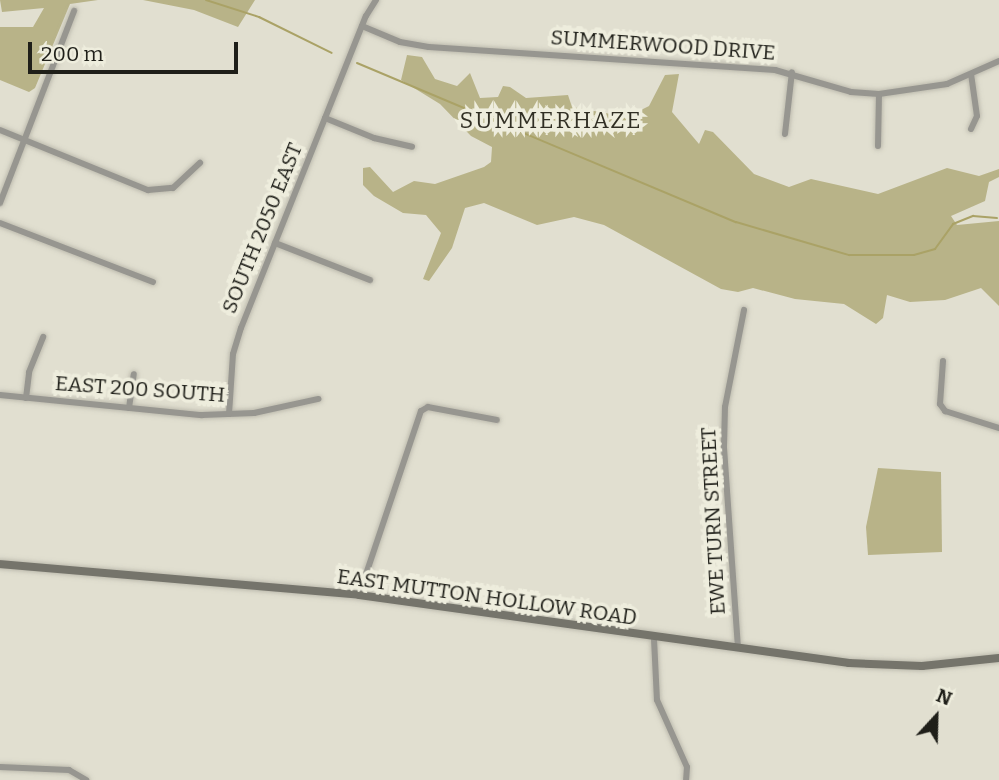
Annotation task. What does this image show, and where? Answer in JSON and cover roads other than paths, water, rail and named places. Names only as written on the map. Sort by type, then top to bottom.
[{"type":"street","name":"SOUTH 2050 EAST","points":[[229,414],[233,354],[348,60],[376,0]]},
{"type":"street","points":[[0,203],[75,11]]},
{"type":"street","name":"SUMMERWOOD DRIVE","points":[[362,26],[429,47],[792,72],[851,92],[879,94],[947,84],[999,61]]},
{"type":"street","points":[[785,134],[792,72]]},
{"type":"street","points":[[971,74],[977,116],[971,129]]},
{"type":"street","points":[[878,146],[879,94]]},
{"type":"street","points":[[325,118],[374,138],[412,147]]},
{"type":"street","points":[[0,130],[163,192],[200,163]]},
{"type":"street","points":[[0,223],[153,282]]},
{"type":"street","points":[[275,243],[370,280]]},
{"type":"street","name":"EWE TURN STREET","points":[[738,648],[724,447],[725,407],[744,310]]},
{"type":"street","points":[[26,398],[29,372],[43,337]]},
{"type":"street","points":[[943,361],[940,404],[945,411],[999,428]]},
{"type":"street","points":[[130,408],[134,374]]},
{"type":"street","name":"EAST 200 SOUTH","points":[[0,395],[130,408],[229,414],[318,399]]},
{"type":"street","points":[[359,595],[421,411],[428,407],[497,420]]},
{"type":"street","name":"EAST MUTTON HOLLOW ROAD","points":[[0,564],[359,595],[654,639],[874,665],[999,658]]},
{"type":"street","points":[[654,639],[657,700],[687,767],[686,780]]},
{"type":"street","points":[[0,767],[69,771],[86,780]]},
{"type":"waterway","points":[[206,0],[259,17],[332,53]]},
{"type":"waterway","points":[[357,63],[736,222],[849,255],[914,255],[935,249],[953,224],[973,216],[997,218]]},
{"type":"district","name":"SUMMERHAZE","points":[[551,120]]}]
